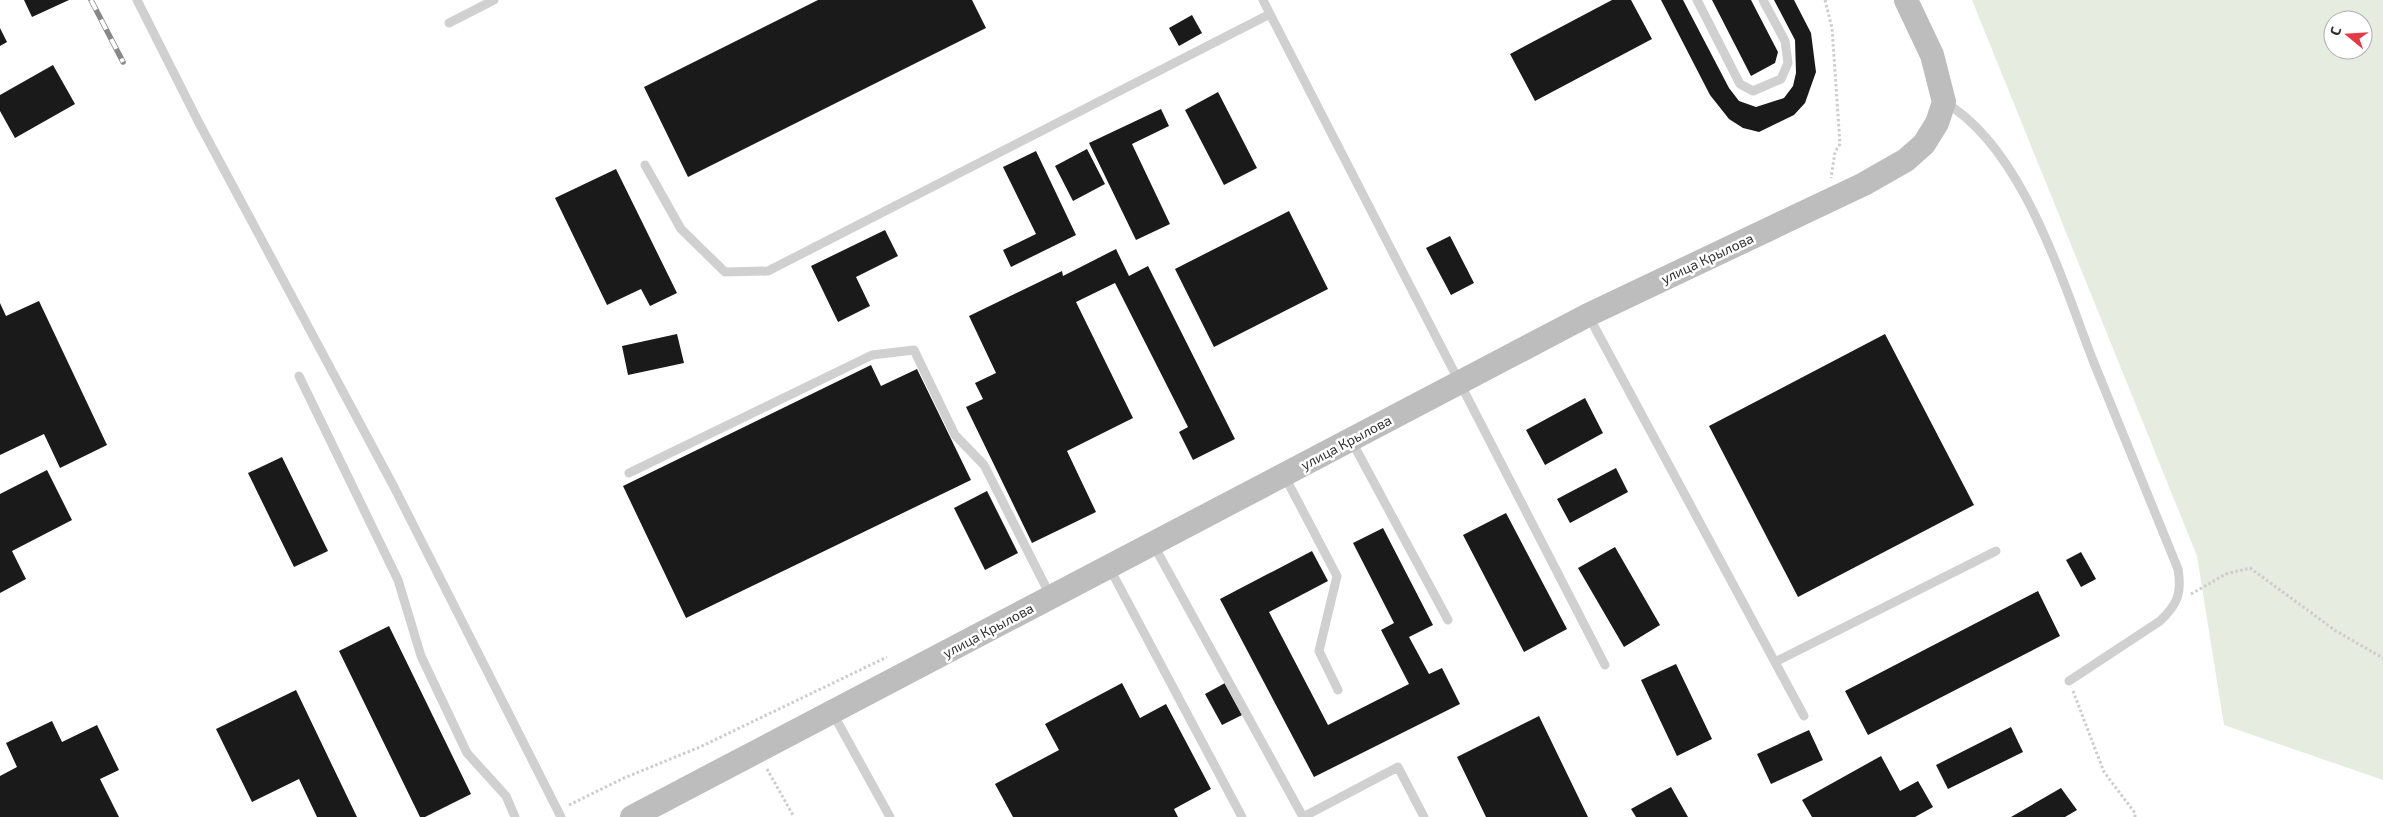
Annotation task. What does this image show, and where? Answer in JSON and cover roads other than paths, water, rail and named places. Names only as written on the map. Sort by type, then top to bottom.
[{"type":"street","points":[[1906,0],[1932,55],[1944,102]]},
{"type":"street","name":"улица Крылова","points":[[635,816],[1588,315],[1828,201],[1906,160],[1924,144],[1937,123],[1944,102]]},
{"type":"lane","points":[[137,0],[198,121],[393,485],[560,814]]},
{"type":"lane","points":[[449,23],[494,0]]},
{"type":"lane","points":[[1262,0],[1458,384],[1605,665]]},
{"type":"lane","points":[[1697,0],[1740,84],[1753,91],[1781,79],[1788,63],[1785,41],[1763,0]]},
{"type":"lane","points":[[645,165],[681,229],[725,272],[768,271],[1270,14]]},
{"type":"lane","points":[[1944,102],[1968,118],[1990,141],[2013,174],[2043,235],[2178,570],[2181,588],[2177,600],[2160,621],[2070,681]]},
{"type":"lane","points":[[1588,315],[1804,716]]},
{"type":"lane","points":[[629,473],[872,355],[914,350],[955,435],[984,465],[1051,597]]},
{"type":"lane","points":[[299,376],[398,580],[421,656],[467,753],[506,796],[515,817]]},
{"type":"lane","points":[[1351,440],[1448,620]]},
{"type":"lane","points":[[1284,475],[1337,576],[1319,651],[1338,690]]},
{"type":"lane","points":[[1153,544],[1303,817],[1398,767],[1424,817]]},
{"type":"lane","points":[[1775,662],[1996,550]]},
{"type":"lane","points":[[1109,567],[1242,817]]},
{"type":"lane","points":[[832,712],[890,817]]},
{"type":"railway","points":[[91,0],[123,62]]}]
